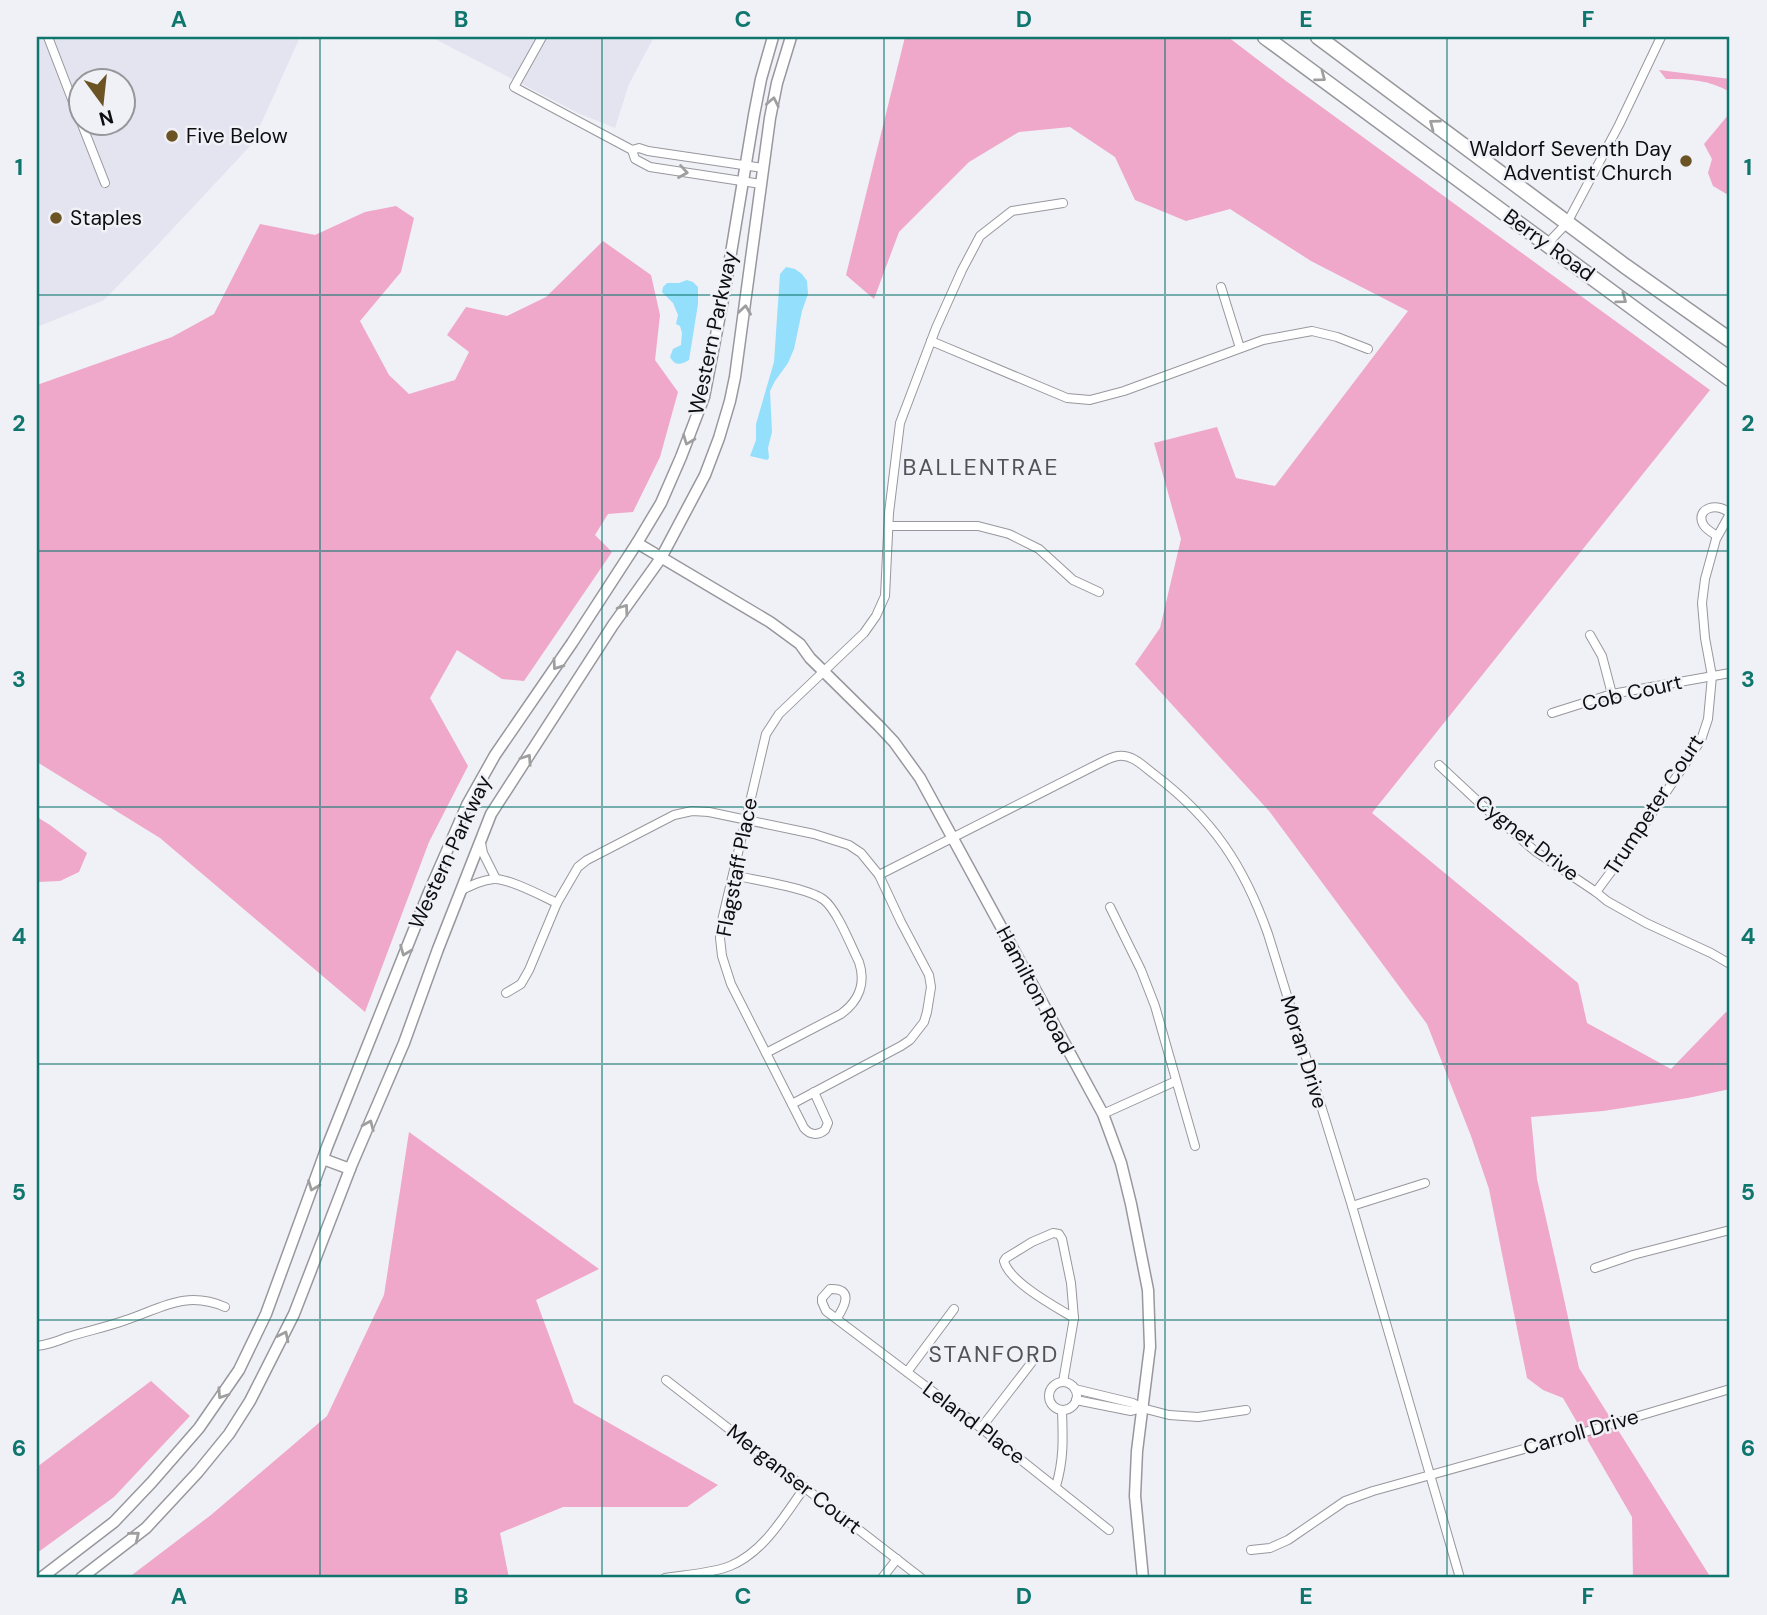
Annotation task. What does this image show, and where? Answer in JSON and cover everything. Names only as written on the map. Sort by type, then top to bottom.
[{"type":"highway","name":"Berry Road","points":[[1265,37],[1730,379]]},
{"type":"highway","name":"Berry Road","points":[[1318,37],[1625,266],[1730,340]]},
{"type":"main road","name":"Western Parkway","points":[[41,1578],[114,1522],[191,1437],[239,1370],[266,1314],[323,1159],[429,892],[467,805],[495,755],[572,643],[661,503],[704,397],[761,79],[773,37]]},
{"type":"main road","name":"Western Parkway","points":[[81,1578],[146,1528],[229,1434],[257,1389],[294,1314],[350,1169],[404,1043],[491,814],[613,625],[661,558],[705,475],[730,401],[739,355],[770,118],[791,37]]},
{"type":"main road","name":"Hamilton Road","points":[[637,543],[770,622],[800,644],[810,658],[894,742],[920,778],[1102,1114],[1121,1163],[1148,1290],[1150,1347],[1137,1451],[1135,1496],[1143,1578]]},
{"type":"main road","points":[[323,1159],[350,1169]]},
{"type":"street","points":[[542,37],[514,87],[632,150],[635,159],[650,167],[761,184]]},
{"type":"street","points":[[1547,244],[1567,223],[1619,125],[1661,37]]},
{"type":"street","points":[[49,40],[66,83]]},
{"type":"street","points":[[87,136],[105,183]]},
{"type":"street","points":[[632,150],[639,148],[764,168]]},
{"type":"street","name":"Flagstaff Place","points":[[814,1092],[828,1123],[825,1130],[816,1134],[807,1132],[731,984],[723,960],[720,938],[766,734],[779,714],[864,633],[885,596],[889,526],[901,423],[931,341],[961,271],[980,236],[1013,211],[1063,203]]},
{"type":"street","points":[[1221,287],[1240,348]]},
{"type":"street","points":[[931,341],[1067,398],[1090,400],[1124,391],[1263,340],[1312,331],[1368,349]]},
{"type":"street","points":[[1717,536],[1703,525],[1703,513],[1706,509],[1717,506],[1726,508],[1730,514]]},
{"type":"street","name":"Trumpeter Court","points":[[1596,891],[1630,846],[1701,740],[1707,719],[1712,676],[1704,638],[1705,579],[1717,536],[1730,514]]},
{"type":"street","points":[[889,526],[978,526],[1009,534],[1038,549],[1073,580],[1099,592]]},
{"type":"street","points":[[1590,635],[1602,656],[1612,694]]},
{"type":"street","name":"Cob Court","points":[[1552,713],[1612,694],[1730,673]]},
{"type":"street","name":"Moran Drive","points":[[879,875],[1117,756],[1138,762],[1176,791],[1213,828],[1242,872],[1268,934],[1352,1206],[1460,1578]]},
{"type":"street","name":"Cygnet Drive","points":[[1439,765],[1535,851],[1623,911],[1730,964]]},
{"type":"street","points":[[506,993],[521,984],[556,903],[578,867],[674,815],[692,811],[709,812],[814,834],[849,845],[863,855],[879,875],[929,975],[931,987],[928,1012],[917,1032],[901,1046],[792,1104]]},
{"type":"street","points":[[480,841],[496,879]]},
{"type":"street","points":[[733,875],[812,893],[825,900],[862,971],[860,990],[849,1009],[766,1053]]},
{"type":"street","points":[[462,890],[478,882],[496,879],[556,903]]},
{"type":"street","points":[[1110,907],[1154,1002],[1195,1146]]},
{"type":"street","points":[[1102,1114],[1176,1081]]},
{"type":"street","points":[[1352,1206],[1425,1183]]},
{"type":"street","points":[[1595,1268],[1730,1230]]},
{"type":"street","points":[[1063,1382],[1074,1318],[1071,1280],[1062,1239],[1059,1234],[1053,1233],[1006,1258],[1006,1268],[1013,1276],[1047,1302],[1074,1318]]},
{"type":"street","points":[[37,1346],[127,1320],[168,1303],[201,1300],[225,1307]]},
{"type":"street","points":[[907,1372],[954,1308]]},
{"type":"street","name":"Leland Place","points":[[837,1318],[1056,1486],[1109,1530]]},
{"type":"street","points":[[981,1428],[1032,1362]]},
{"type":"street","name":"Merganser Court","points":[[666,1380],[921,1578]]},
{"type":"street","points":[[1063,1382],[1071,1384],[1075,1389],[1077,1396],[1071,1408],[1062,1410],[1050,1403],[1048,1393],[1054,1385],[1063,1382]]},
{"type":"street","points":[[1075,1389],[1184,1417],[1246,1410]]},
{"type":"street","name":"Carroll Drive","points":[[1251,1549],[1270,1548],[1288,1540],[1345,1500],[1730,1389]]},
{"type":"street","points":[[1076,1400],[1131,1411],[1142,1408]]},
{"type":"street","points":[[1056,1486],[1062,1466],[1062,1410]]},
{"type":"street","points":[[665,1578],[687,1577],[728,1567],[748,1557],[764,1542],[805,1487]]},
{"type":"street","points":[[881,1578],[897,1559]]},
{"type":"shaded area","points":[[37,37],[300,37],[252,144],[104,300],[37,327]]},
{"type":"shaded area","points":[[431,37],[654,37],[629,84],[615,128],[578,113]]},
{"type":"shaded area","points":[[905,37],[1228,37],[1710,390],[1372,813],[1578,983],[1587,1023],[1671,1069],[1726,1012],[1730,1015],[1730,1089],[1603,1111],[1531,1117],[1537,1179],[1579,1368],[1711,1578],[1633,1578],[1632,1517],[1563,1398],[1543,1390],[1527,1378],[1489,1189],[1427,1024],[1269,811],[1135,664],[1160,628],[1181,539],[1154,443],[1217,427],[1236,478],[1275,486],[1408,311],[1311,261],[1230,209],[1186,221],[1135,200],[1115,157],[1070,127],[1019,132],[969,162],[899,232],[874,299],[846,275]]},
{"type":"shaded area","points":[[1659,70],[1730,79],[1730,92],[1699,81],[1666,79]]},
{"type":"shaded area","points":[[1730,109],[1730,196],[1713,186],[1708,173],[1712,159],[1704,144],[1729,114]]},
{"type":"shaded area","points":[[396,206],[414,218],[401,272],[360,321],[389,375],[409,394],[455,380],[469,352],[447,335],[466,307],[507,316],[546,297],[603,241],[651,275],[660,315],[655,360],[678,392],[660,457],[633,512],[608,514],[595,535],[612,552],[524,681],[502,679],[457,650],[430,698],[468,766],[429,842],[365,1012],[160,838],[37,762],[37,385],[172,337],[214,314],[260,224],[315,235],[365,212]]},
{"type":"shaded area","points":[[37,817],[87,853],[79,872],[60,881],[37,882]]},
{"type":"shaded area","points":[[409,1132],[599,1269],[536,1300],[574,1403],[718,1485],[687,1507],[563,1507],[500,1533],[509,1578],[128,1578],[211,1515],[327,1416],[384,1295]]},
{"type":"shaded area","points":[[151,1381],[190,1416],[114,1497],[37,1553],[37,1467]]},
{"type":"water","points":[[786,267],[802,274],[807,281],[808,294],[794,349],[770,391],[772,432],[767,460],[750,456],[756,440],[756,424],[774,362],[780,274]]},
{"type":"water","points":[[687,280],[698,287],[698,304],[689,360],[678,364],[670,357],[673,349],[681,345],[682,333],[680,326],[676,324],[678,315],[673,303],[662,292],[667,283]]},
{"type":"place","name":"Five Below","points":[[172,136]]},
{"type":"place","name":"Waldorf Seventh Day Adventist Church","points":[[1686,161]]},
{"type":"place","name":"Staples","points":[[56,218]]},
{"type":"district","name":"BALLENTRAE","points":[[981,467]]},
{"type":"district","name":"STANFORD","points":[[994,1354]]}]
